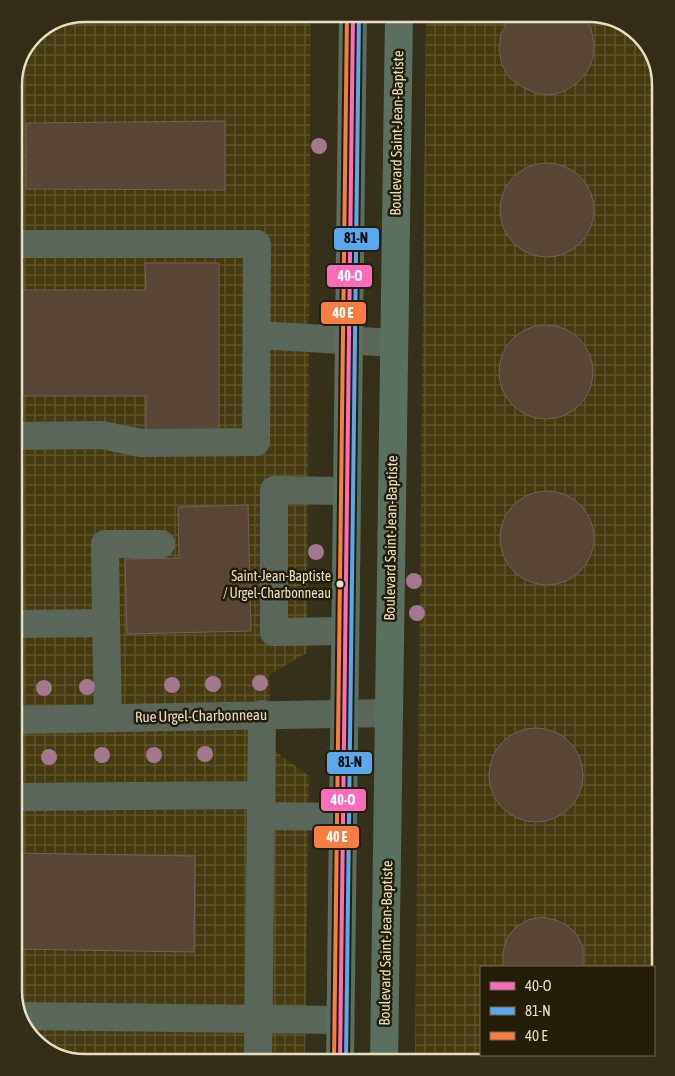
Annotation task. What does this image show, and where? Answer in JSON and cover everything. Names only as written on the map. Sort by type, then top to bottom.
[{"type":"main road","points":[[340,1054],[353,23]]},
{"type":"main road","name":"Boulevard Saint-Jean-Baptiste","points":[[384,1054],[399,23]]},
{"type":"street","points":[[23,244],[258,244],[256,442],[141,443],[102,436],[23,436]]},
{"type":"street","points":[[257,336],[394,343]]},
{"type":"street","points":[[345,632],[274,632],[274,490],[347,491]]},
{"type":"street","points":[[108,718],[105,544],[161,544]]},
{"type":"street","points":[[22,624],[106,623]]},
{"type":"street","name":"Rue Urgel-Charbonneau","points":[[22,720],[389,713]]},
{"type":"street","points":[[258,1053],[262,714]]},
{"type":"street","points":[[22,797],[261,805],[343,818]]},
{"type":"street","points":[[28,1016],[258,1021],[340,1020]]},
{"type":"shaded area","points":[[86,22],[311,22],[307,653],[269,675],[272,749],[309,776],[305,1053],[81,1053],[58,1047],[50,1043],[38,1032],[26,1011],[22,990],[23,81],[29,58],[36,47],[44,38],[61,27]]},
{"type":"shaded area","points":[[426,23],[602,24],[625,33],[642,50],[649,65],[652,86],[652,966],[480,966],[480,1054],[415,1054]]},
{"type":"building","points":[[507,23],[587,23],[591,28],[594,43],[593,58],[587,72],[577,83],[565,91],[550,95],[535,93],[522,87],[510,78],[502,65],[499,49],[501,33]]},
{"type":"building","points":[[225,121],[225,190],[26,189],[26,123]]},
{"type":"building","points":[[547,163],[565,166],[580,177],[591,192],[594,210],[591,228],[580,243],[565,254],[547,257],[529,254],[514,243],[503,228],[500,210],[503,192],[514,177],[529,166]]},
{"type":"building","points":[[145,263],[219,263],[219,430],[146,430],[146,396],[23,396],[23,290],[146,290]]},
{"type":"building","points":[[546,325],[564,328],[579,339],[590,354],[593,372],[590,390],[579,405],[564,416],[546,419],[528,416],[513,405],[502,390],[499,372],[502,354],[513,339],[528,328]]},
{"type":"building","points":[[547,491],[565,494],[580,505],[591,520],[594,538],[591,556],[580,571],[565,582],[547,585],[529,582],[514,571],[503,556],[500,538],[503,520],[514,505],[529,494]]},
{"type":"building","points":[[248,505],[251,631],[127,634],[125,559],[179,558],[178,507]]},
{"type":"building","points":[[536,728],[554,731],[569,742],[580,757],[583,775],[580,793],[569,808],[554,819],[536,822],[518,819],[503,808],[492,793],[489,775],[492,757],[503,742],[518,731]]},
{"type":"building","points":[[22,853],[195,856],[194,952],[22,949]]},
{"type":"building","points":[[542,917],[556,920],[568,926],[577,935],[583,947],[583,966],[503,966],[503,952],[507,938],[516,927],[528,920]]},
{"type":"transit line","points":[[334,1053],[347,23]]},
{"type":"transit line","name":"40-O","points":[[340,1054],[353,23]]},
{"type":"transit line","name":"81-N","points":[[346,1054],[359,23]]},
{"type":"place","name":"Saint-Jean-Baptiste / Urgel-Charbonneau","points":[[340,584]]}]
